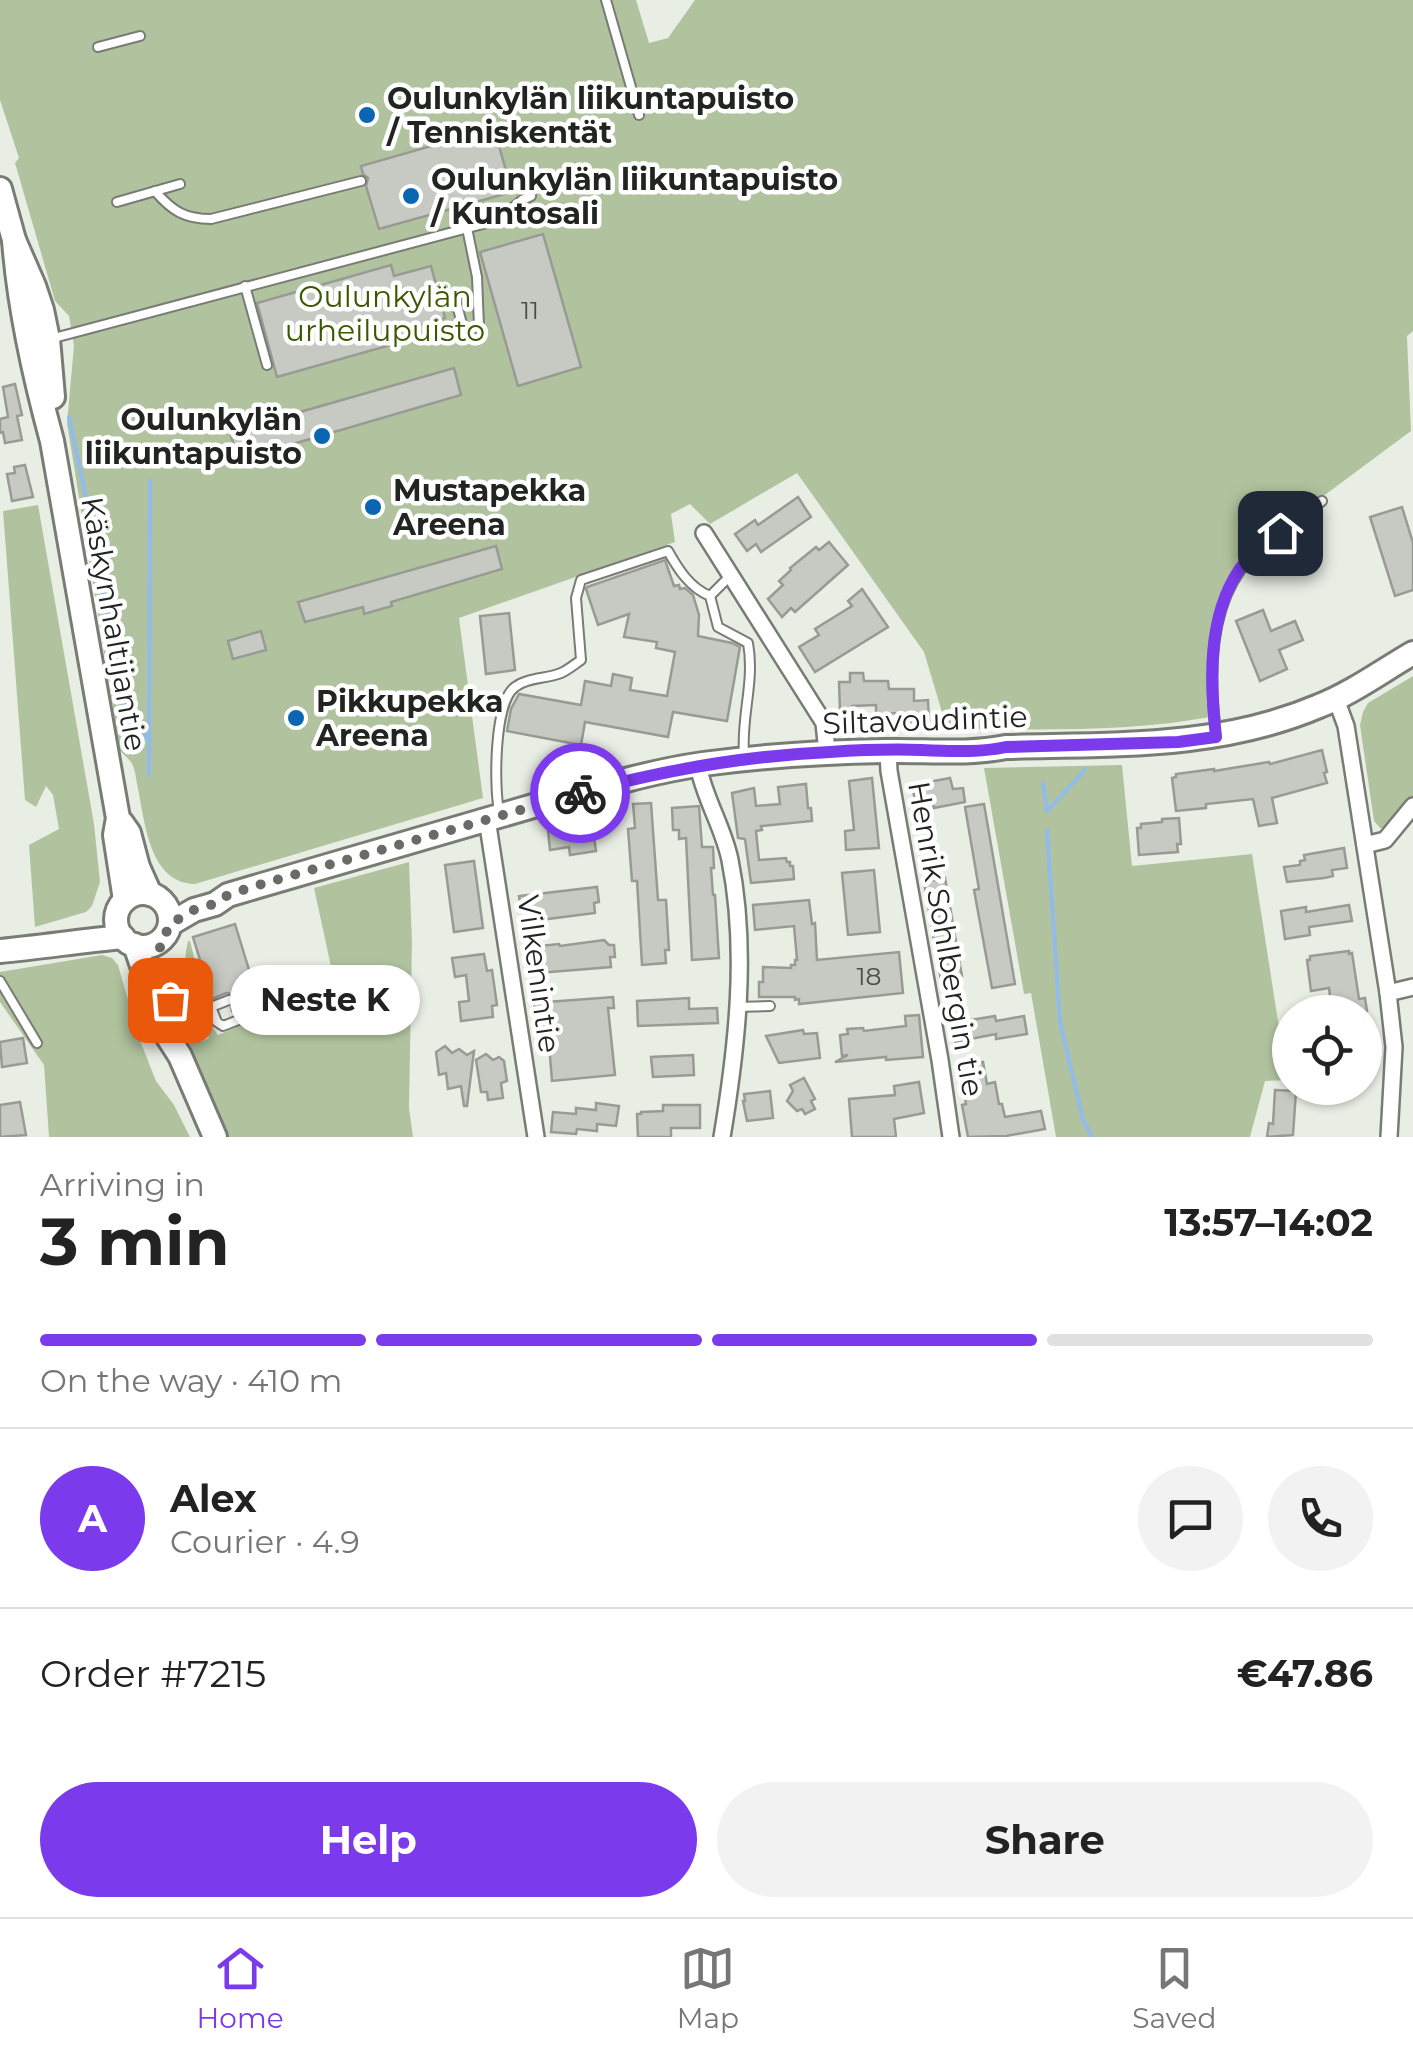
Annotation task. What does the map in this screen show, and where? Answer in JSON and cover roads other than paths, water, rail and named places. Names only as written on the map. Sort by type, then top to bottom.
[{"type":"main road","name":"Käskynhaltijantie","points":[[0,189],[14,240],[18,283],[38,341],[118,818],[115,835],[125,924],[164,1031],[180,1056],[215,1137]]},
{"type":"main road","name":"Siltavoudintie","points":[[161,915],[197,896],[228,895],[648,774],[698,765],[827,752],[986,751],[1216,737],[1285,719],[1336,698],[1413,653]]},
{"type":"main road","name":"Käskynhaltijantie","points":[[118,818],[129,833],[138,867],[161,915],[160,968],[178,1028],[180,1056]]},
{"type":"main road","points":[[136,894],[161,915],[150,946],[125,924],[136,894]]},
{"type":"main road","points":[[0,951],[62,942],[125,924]]},
{"type":"street","points":[[704,533],[824,723],[827,752]]},
{"type":"street","points":[[1336,698],[1346,726],[1388,994],[1394,1048],[1389,1137]]},
{"type":"street","name":"Henrik Sohlbergin tie","points":[[888,750],[951,1137]]},
{"type":"street","points":[[698,765],[701,782],[724,836],[734,880],[737,1007],[732,1081],[722,1137]]},
{"type":"street","points":[[1365,845],[1384,840],[1413,806]]},
{"type":"street","name":"Vilkenintie","points":[[493,817],[536,1137]]},
{"type":"street","points":[[1388,994],[1413,987]]},
{"type":"lane","points":[[606,0],[639,115]]},
{"type":"lane","points":[[98,47],[140,36]]},
{"type":"lane","points":[[155,191],[179,214],[212,218],[360,181]]},
{"type":"lane","points":[[117,202],[180,184]]},
{"type":"lane","points":[[38,341],[498,220],[530,196]]},
{"type":"lane","points":[[454,293],[464,332],[480,326],[478,276],[467,228]]},
{"type":"lane","points":[[244,286],[266,365]]},
{"type":"lane","points":[[1216,737],[1212,709],[1214,656],[1226,596],[1250,558],[1322,501]]},
{"type":"lane","points":[[493,817],[497,801],[498,725],[508,694],[524,682],[563,673],[581,660],[576,598],[581,580],[668,552],[699,592],[710,596]]},
{"type":"lane","points":[[710,596],[731,575]]},
{"type":"lane","points":[[710,596],[718,628],[748,642],[752,664],[744,759]]},
{"type":"lane","points":[[0,981],[36,1043]]},
{"type":"lane","points":[[228,1000],[211,1006],[216,1022],[222,1026],[266,1009],[276,993]]},
{"type":"lane","points":[[737,1007],[770,1006]]},
{"type":"waterway","points":[[69,417],[89,511],[95,564],[115,636],[123,702],[128,718],[150,741]]},
{"type":"waterway","points":[[149,775],[150,481]]},
{"type":"waterway","points":[[1047,811],[1085,770]]},
{"type":"waterway","points":[[1043,783],[1047,811]]},
{"type":"waterway","points":[[1047,830],[1060,1022],[1083,1120],[1092,1137]]},
{"type":"place","name":"Oulunkylän liikuntapuisto / Tenniskentät","points":[[367,115]]},
{"type":"place","name":"Oulunkylän liikuntapuisto / Kuntosali","points":[[411,196]]},
{"type":"place","name":"Oulunkylän liikuntapuisto","points":[[322,436]]},
{"type":"place","name":"Mustapekka Areena","points":[[373,507]]},
{"type":"place","name":"Pikkupekka Areena","points":[[296,718]]},
{"type":"place","name":"Neste K","points":[[170,1000]]},
{"type":"park label","name":"Oulunkylän urheilupuisto","points":[[385,313]]}]
